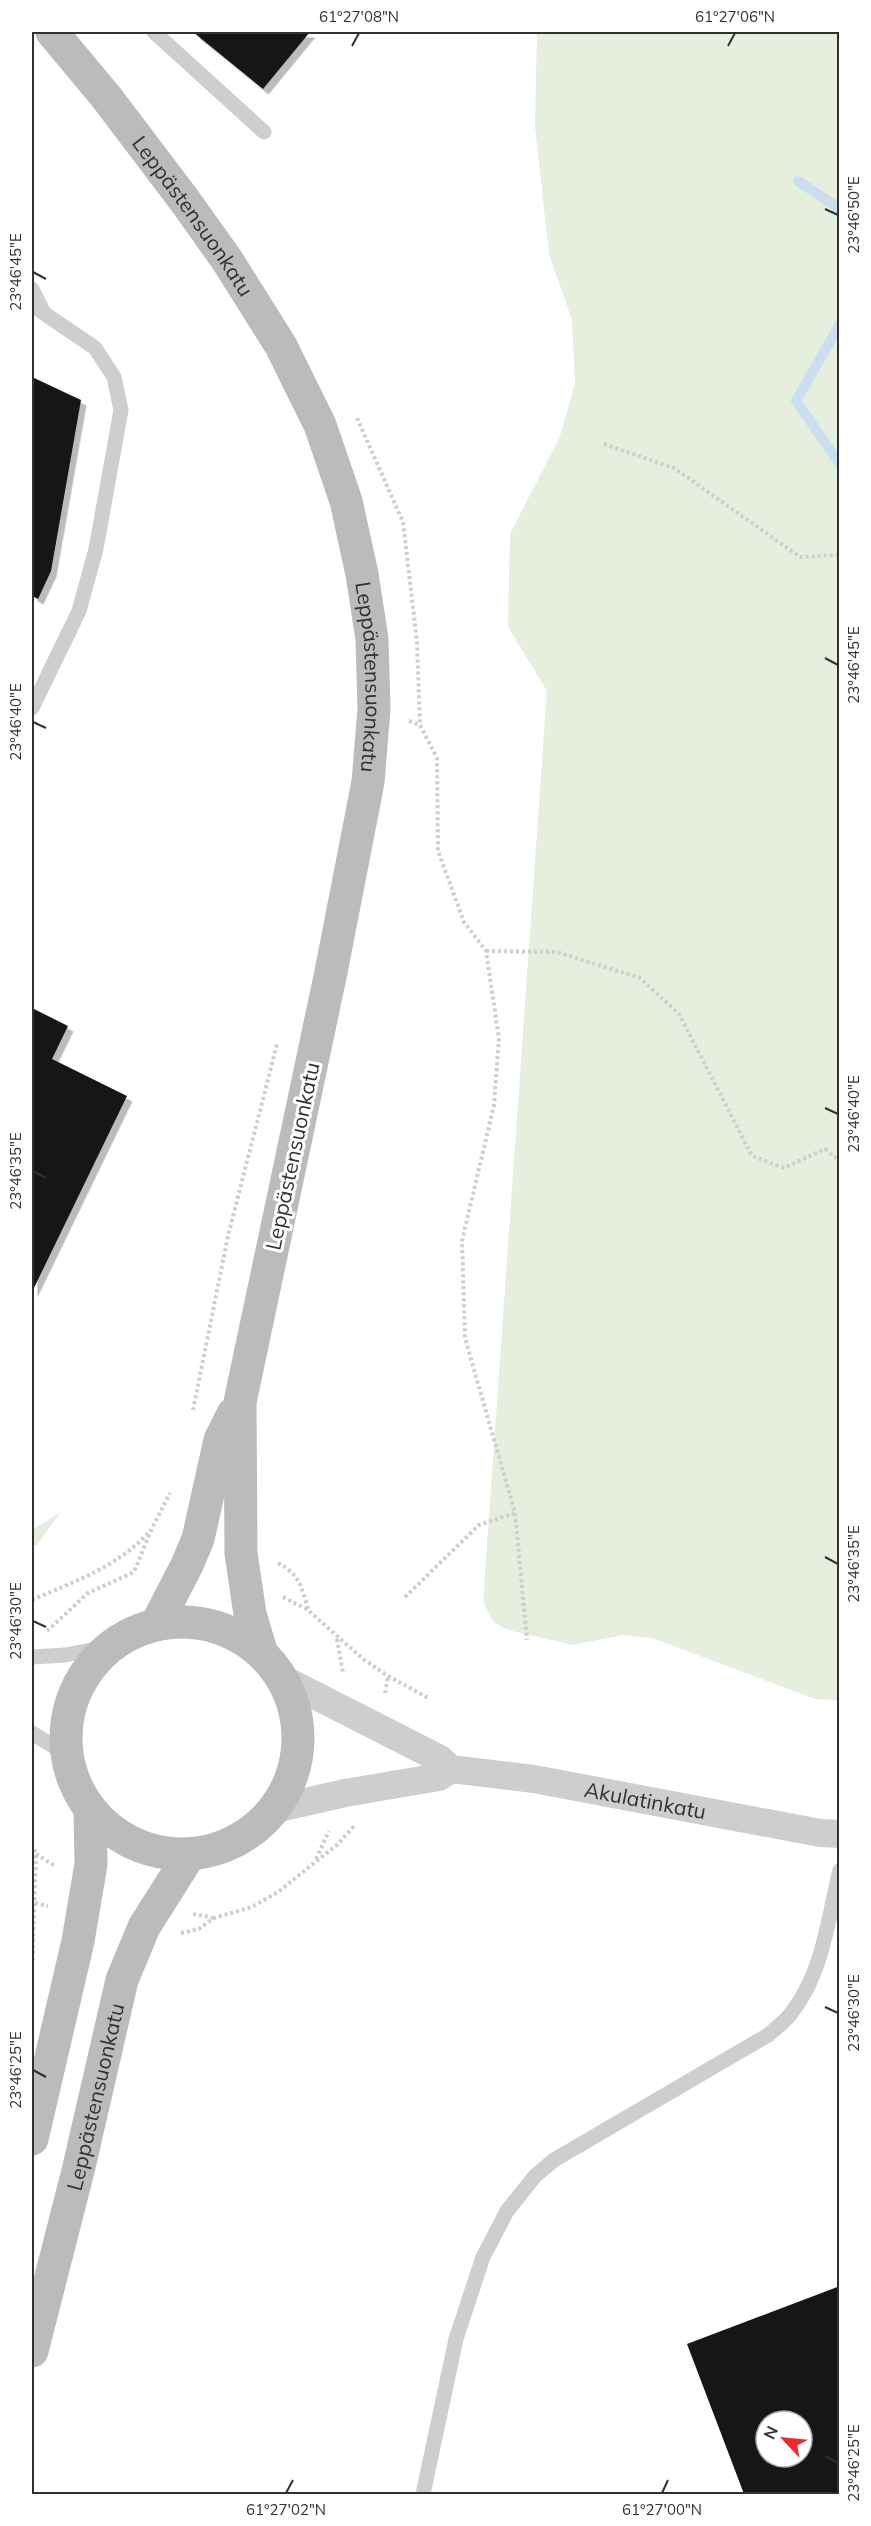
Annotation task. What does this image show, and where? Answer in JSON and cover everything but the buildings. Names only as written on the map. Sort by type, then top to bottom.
[{"type":"main road","name":"Leppästensuonkatu","points":[[52,32],[107,98],[227,260],[281,346],[320,425],[346,501],[363,574],[372,639],[374,709],[368,782],[331,972],[240,1402],[241,1553],[250,1614],[261,1651]]},
{"type":"main road","name":"Leppästensuonkatu","points":[[157,1623],[198,1539],[220,1440],[240,1402]]},
{"type":"main road","points":[[184,1620],[212,1624],[238,1635],[261,1651],[283,1679],[296,1712],[298,1748],[291,1780],[275,1809],[251,1832],[222,1848],[190,1854],[162,1853],[135,1845],[110,1831],[90,1811],[74,1784],[66,1754],[66,1724],[73,1695],[87,1669],[107,1647],[131,1632],[157,1623],[184,1620]]},
{"type":"main road","points":[[32,2139],[83,1913],[91,1864],[90,1811]]},
{"type":"main road","name":"Leppästensuonkatu","points":[[32,2351],[75,2182],[122,1980],[144,1927],[190,1854]]},
{"type":"street","name":"Akulatinkatu","points":[[283,1679],[440,1759],[451,1769],[534,1779],[820,1833],[840,1834]]},
{"type":"street","name":"Akulatinkatu","points":[[275,1809],[345,1793],[439,1777],[451,1769]]},
{"type":"lane","points":[[154,32],[264,132]]},
{"type":"lane","points":[[32,289],[37,308],[96,348],[114,377],[121,410],[96,549],[79,611],[32,708]]},
{"type":"lane","points":[[32,1658],[65,1655],[107,1647]]},
{"type":"lane","points":[[32,1733],[66,1754]]},
{"type":"lane","points":[[423,2494],[456,2339],[483,2257],[507,2211],[535,2176],[554,2160],[768,2035],[791,2014],[808,1988],[818,1962],[840,1870]]},
{"type":"path","points":[[604,444],[674,468],[800,557],[840,555]]},
{"type":"path","points":[[374,709],[420,725],[437,758],[438,852],[464,922],[486,951],[499,1039],[494,1105],[462,1241],[465,1338],[515,1513],[527,1640]]},
{"type":"path","points":[[486,951],[557,952],[640,978],[679,1014],[753,1156],[784,1168],[825,1149],[840,1161]]},
{"type":"path","points":[[192,1416],[228,1236],[279,1034]]},
{"type":"path","points":[[43,1637],[52,1624],[88,1593],[134,1572],[171,1490]]},
{"type":"path","points":[[405,1597],[479,1525],[515,1513]]},
{"type":"path","points":[[32,1600],[106,1567],[136,1546],[152,1528]]},
{"type":"path","points":[[308,1610],[336,1638],[388,1676],[430,1699]]},
{"type":"path","points":[[336,1638],[349,1712]]},
{"type":"path","points":[[214,1918],[252,1907],[302,1875],[316,1860],[345,1793]]},
{"type":"path","points":[[32,1844],[36,1854],[32,1974]]},
{"type":"green space","points":[[537,32],[839,32],[839,1701],[815,1699],[652,1638],[623,1635],[573,1645],[508,1630],[493,1622],[483,1601],[547,691],[508,627],[510,534],[560,436],[575,383],[572,320],[549,254],[535,126]]},
{"type":"green space","points":[[61,1512],[37,1545],[32,1547],[32,1530]]},
{"type":"waterway","points":[[798,181],[840,209]]},
{"type":"waterway","points":[[840,324],[796,401],[840,464]]}]
